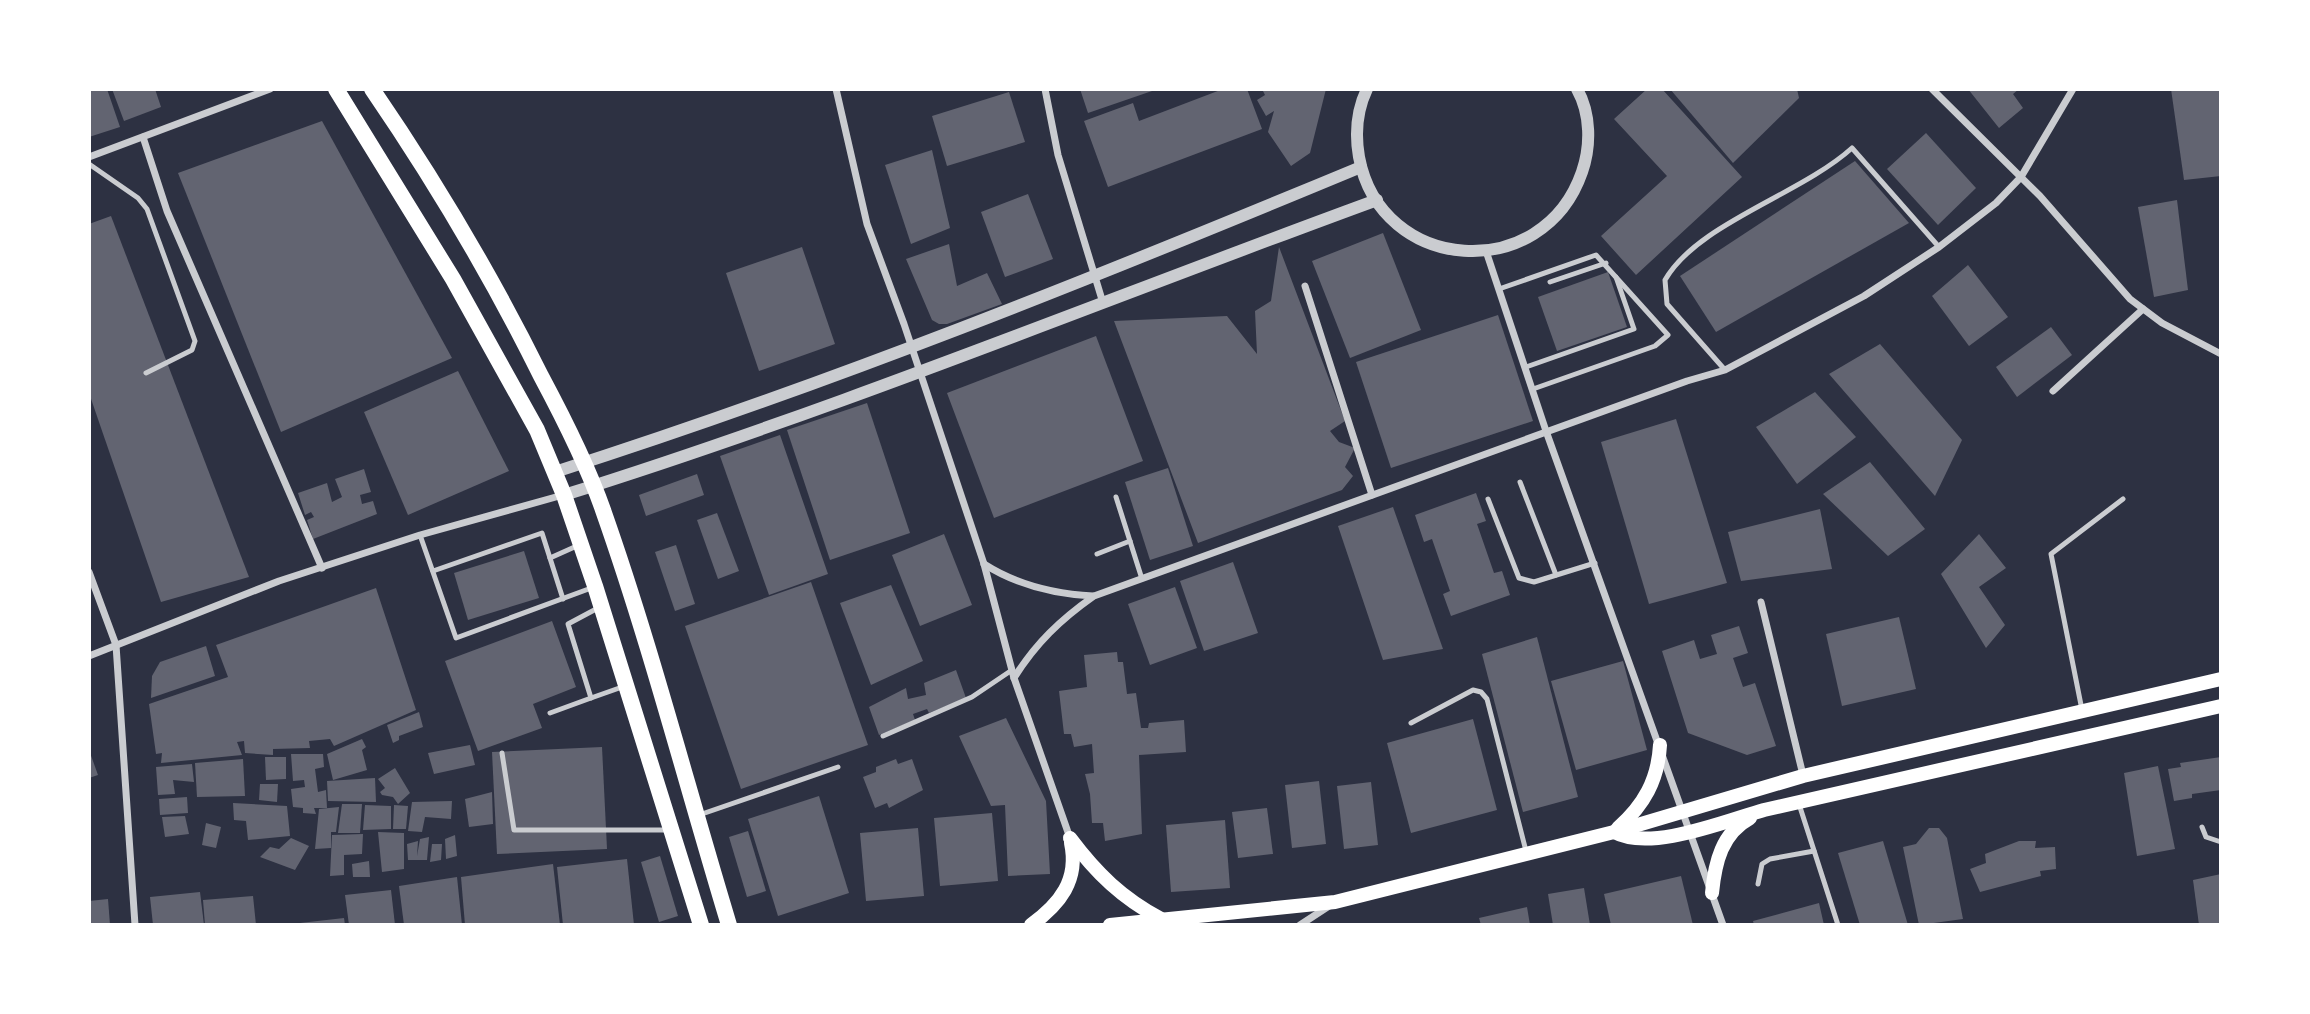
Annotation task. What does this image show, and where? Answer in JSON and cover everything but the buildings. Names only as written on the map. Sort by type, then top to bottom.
[{"type":"main road","points":[[336,89],[453,279],[537,430],[564,495],[595,586],[701,925]]},
{"type":"main road","points":[[372,89],[450,209],[507,308],[584,463],[667,711],[729,925]]},
{"type":"main road","points":[[1110,925],[1335,902],[1614,832],[1683,809],[1803,776],[2221,679]]},
{"type":"main road","points":[[1614,832],[1637,841],[1690,831],[1764,810],[2221,706]]},
{"type":"main road","points":[[2200,710],[2221,715]]},
{"type":"main road","points":[[1614,832],[1648,794],[1659,763],[1660,745]]},
{"type":"main road","points":[[1712,892],[1715,868],[1728,837],[1743,822],[1764,810]]},
{"type":"main road","points":[[1070,838],[1107,885],[1131,903],[1163,919]]},
{"type":"main road","points":[[1031,925],[1057,903],[1072,878],[1074,863],[1070,838]]},
{"type":"street","points":[[89,157],[270,89]]},
{"type":"street","points":[[836,89],[867,223],[912,347],[984,564],[1013,674],[1070,838]]},
{"type":"street","points":[[1045,89],[1058,155],[1104,304]]},
{"type":"street","points":[[1367,89],[1357,131],[1361,167],[1377,200],[1401,227],[1432,245],[1450,250],[1486,251],[1511,245],[1534,234],[1561,211],[1571,197],[1579,181],[1587,147],[1586,112],[1581,91]]},
{"type":"street","points":[[1932,89],[2021,177],[2124,292],[2162,323],[2221,354]]},
{"type":"street","points":[[1013,674],[1059,620],[1094,596],[1546,431],[1726,370],[1864,296],[1939,247],[1996,203],[2021,177],[2073,89]]},
{"type":"street","points":[[143,137],[167,211],[322,568]]},
{"type":"street","points":[[555,472],[912,347],[1094,278],[1361,167]]},
{"type":"street","points":[[89,656],[243,594],[420,535],[671,462],[919,373],[1377,200]]},
{"type":"street","points":[[1486,251],[1546,431],[1723,925]]},
{"type":"street","points":[[1305,286],[1372,495]]},
{"type":"street","points":[[2053,391],[2143,309]]},
{"type":"street","points":[[984,564],[1030,585],[1060,594],[1094,596]]},
{"type":"street","points":[[89,572],[116,645],[135,925]]},
{"type":"street","points":[[1761,602],[1803,776]]},
{"type":"street","points":[[1300,925],[1335,902]]},
{"type":"lane","points":[[1726,370],[1667,303],[1664,291],[1670,271],[1689,248],[1831,167],[1852,148],[1939,247]]},
{"type":"lane","points":[[89,164],[125,189],[147,209],[195,341],[192,350],[146,373]]},
{"type":"lane","points":[[1499,289],[1596,255],[1668,335],[1655,346],[1533,388]]},
{"type":"lane","points":[[1550,282],[1606,263]]},
{"type":"lane","points":[[1526,367],[1634,329],[1615,274]]},
{"type":"lane","points":[[1520,482],[1556,575]]},
{"type":"lane","points":[[1116,497],[1142,579]]},
{"type":"lane","points":[[1488,499],[1519,578],[1534,582],[1595,563]]},
{"type":"lane","points":[[2083,713],[2051,554],[2123,499]]},
{"type":"lane","points":[[433,571],[542,533],[563,599]]},
{"type":"lane","points":[[420,535],[456,638],[595,586]]},
{"type":"lane","points":[[1097,554],[1130,541]]},
{"type":"lane","points":[[550,558],[581,545]]},
{"type":"lane","points":[[591,698],[568,624],[601,607]]},
{"type":"lane","points":[[883,736],[972,697],[1013,674]]},
{"type":"lane","points":[[550,713],[625,685]]},
{"type":"lane","points":[[1411,723],[1473,690],[1481,692],[1487,699],[1526,854]]},
{"type":"lane","points":[[502,753],[514,830],[670,830]]},
{"type":"lane","points":[[696,816],[838,767]]},
{"type":"lane","points":[[1799,802],[1838,925]]},
{"type":"lane","points":[[2202,827],[2206,837],[2221,842]]},
{"type":"lane","points":[[1758,884],[1762,864],[1770,859],[1814,850]]}]
